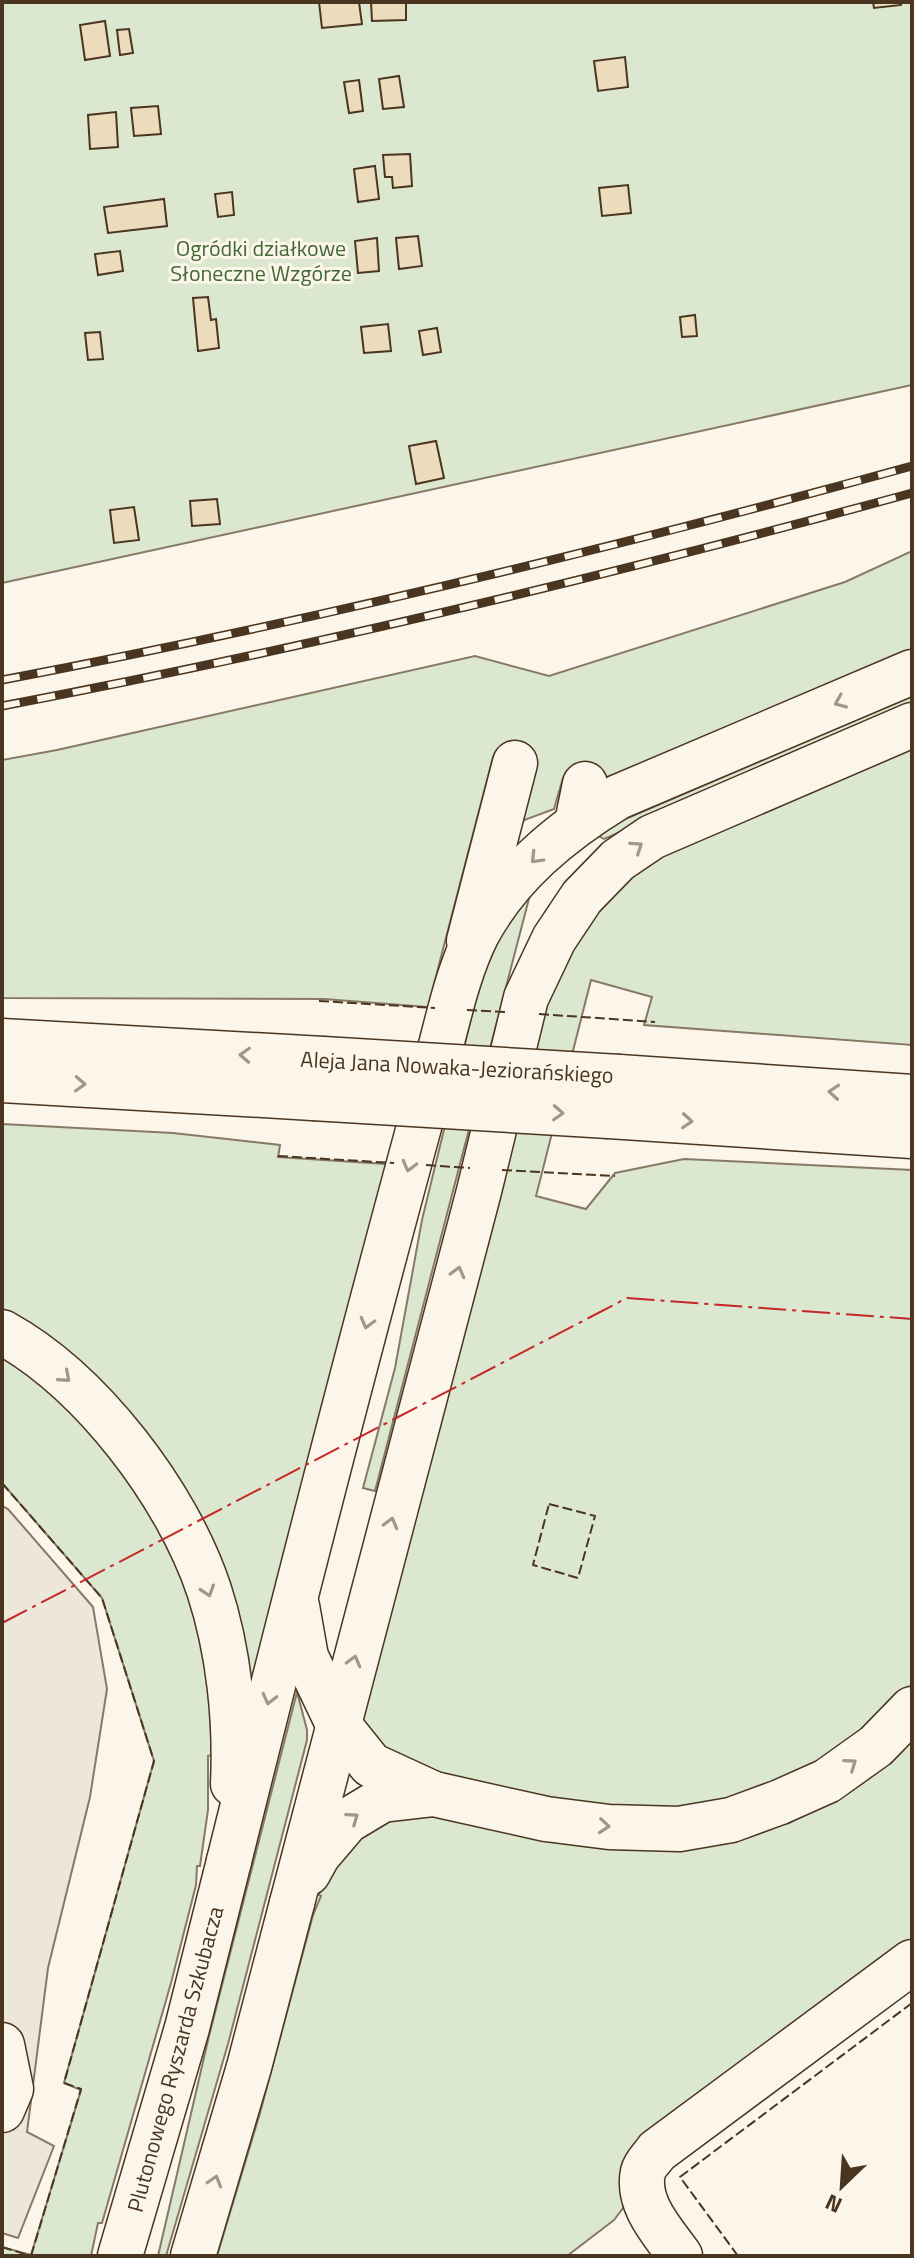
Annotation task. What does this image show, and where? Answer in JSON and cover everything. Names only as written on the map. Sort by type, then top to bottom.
[{"type":"main road","points":[[458,982],[477,934],[505,892],[581,803],[618,797],[912,672]]},
{"type":"main road","points":[[193,2256],[249,2067],[475,1205],[526,998],[554,939],[582,897],[618,860],[652,837],[912,725]]},
{"type":"main road","points":[[229,1861],[295,1596],[515,763]]},
{"type":"main road","name":"Aleja Jana Nowaka-Jeziorańskiego","points":[[2,1041],[318,1079],[614,1097],[912,1097]]},
{"type":"main road","name":"Aleja Jana Nowaka-Jeziorańskiego","points":[[2,1080],[318,1079]]},
{"type":"main road","name":"Aleja Jana Nowaka-Jeziorańskiego","points":[[614,1097],[912,1136]]},
{"type":"main road","points":[[2,1332],[51,1365],[81,1391],[121,1435],[177,1520],[208,1590],[225,1659],[234,1756],[229,1861]]},
{"type":"main road","points":[[295,1596],[306,1657],[338,1724],[371,1765],[434,1794],[546,1819],[609,1827],[679,1829],[731,1820],[827,1781],[876,1746],[912,1709]]},
{"type":"main road","points":[[292,1903],[318,1855],[347,1821],[382,1800],[434,1794]]},
{"type":"main road","name":"Plutonowego Ryszarda Szkubacza","points":[[120,2256],[187,2028],[229,1861]]},
{"type":"main road","points":[[680,2256],[652,2217],[643,2195],[643,2170],[657,2151],[912,1962]]},
{"type":"main road","points":[[139,2256],[187,2028]]},
{"type":"main road","points":[[2,2045],[11,2089],[2,2110]]},
{"type":"green space","name":"Ogródki działkowe Słoneczne Wzgórze","points":[[2,2],[912,2],[912,385],[2,583]]},
{"type":"green space","points":[[912,551],[912,651],[602,788],[563,778],[554,809],[522,821],[536,770],[493,757],[428,1007],[324,999],[2,998],[2,760],[475,656],[549,676],[845,582]]},
{"type":"green space","points":[[912,696],[912,706],[604,839],[597,835],[602,829]]},
{"type":"green space","points":[[912,747],[912,1045],[644,1025],[652,997],[591,980],[536,1196],[586,1209],[615,1173],[684,1159],[912,1170],[912,1684],[866,1733],[797,1774],[744,1795],[674,1810],[599,1811],[426,1770],[382,1753],[358,1721],[542,1018],[570,948],[591,916],[610,896],[666,854]]},
{"type":"green space","points":[[532,887],[375,1491],[363,1488],[395,1368],[422,1220],[475,1002],[496,938]]},
{"type":"green space","points":[[2,1124],[173,1133],[280,1145],[278,1157],[386,1164],[251,1688],[231,1600],[2,1312]]},
{"type":"green space","points":[[2,1356],[52,1392],[105,1447],[154,1515],[197,1614],[209,1686],[212,1755],[208,1756],[208,1810],[200,1866],[197,1866],[196,1885],[171,1983],[102,2223],[98,2223],[91,2256],[2,2256],[2,2247],[31,2255],[81,2090],[64,2083],[154,1761],[102,1598],[2,1483]]},
{"type":"green space","points":[[297,1692],[307,1740],[228,2044],[166,2256],[158,2256],[209,2036]]},
{"type":"green space","points":[[912,1740],[912,1939],[645,2139],[628,2170],[623,2208],[614,2220],[567,2256],[217,2256],[260,2113],[319,1895],[324,1881],[359,1834],[411,1812],[707,1846],[789,1823],[848,1790],[900,1753]]},
{"type":"shaded area","points":[[2,1506],[8,1509],[93,1607],[107,1689],[90,1797],[48,1968],[27,2132],[54,2146],[18,2238],[2,2233]]},
{"type":"building","points":[[319,2],[359,2],[362,24],[322,28]]},
{"type":"building","points":[[371,2],[406,2],[406,20],[372,21]]},
{"type":"building","points":[[873,2],[900,2],[901,5],[874,8]]},
{"type":"building","points":[[105,21],[110,56],[85,60],[80,25]]},
{"type":"building","points":[[129,29],[133,53],[120,55],[117,30]]},
{"type":"building","points":[[625,57],[628,87],[598,91],[594,61]]},
{"type":"building","points":[[399,76],[404,107],[383,109],[379,79]]},
{"type":"building","points":[[359,80],[363,111],[349,113],[344,82]]},
{"type":"building","points":[[158,106],[161,134],[134,136],[131,108]]},
{"type":"building","points":[[116,112],[118,147],[90,149],[88,115]]},
{"type":"building","points":[[410,154],[412,186],[393,188],[392,177],[385,177],[383,155]]},
{"type":"building","points":[[375,166],[379,199],[358,202],[354,169]]},
{"type":"building","points":[[628,185],[631,213],[602,216],[599,188]]},
{"type":"building","points":[[232,192],[234,215],[218,217],[215,194]]},
{"type":"building","points":[[164,199],[167,226],[108,233],[104,207]]},
{"type":"building","points":[[418,236],[422,266],[399,269],[396,238]]},
{"type":"building","points":[[377,238],[379,271],[358,273],[355,241]]},
{"type":"building","points":[[120,251],[123,271],[98,275],[95,254]]},
{"type":"building","points":[[208,297],[211,320],[216,319],[219,348],[198,351],[193,298]]},
{"type":"building","points":[[695,315],[697,336],[682,337],[680,317]]},
{"type":"building","points":[[388,324],[391,351],[364,353],[361,327]]},
{"type":"building","points":[[437,328],[441,352],[423,355],[419,331]]},
{"type":"building","points":[[100,332],[103,359],[88,360],[85,333]]},
{"type":"building","points":[[436,441],[444,478],[416,484],[409,446]]},
{"type":"building","points":[[217,499],[220,524],[192,526],[190,501]]},
{"type":"building","points":[[134,507],[139,540],[114,543],[110,510]]},
{"type":"railway","points":[[2,680],[345,609],[686,526],[912,466]]},
{"type":"railway","points":[[2,706],[345,635],[686,553],[912,493]]},
{"type":"fence","points":[[319,1001],[435,1008]]},
{"type":"fence","points":[[467,1010],[507,1012]]},
{"type":"fence","points":[[539,1014],[655,1022]]},
{"type":"fence","points":[[278,1156],[394,1163]]},
{"type":"fence","points":[[426,1165],[470,1168]]},
{"type":"fence","points":[[502,1170],[615,1176]]},
{"type":"fence","points":[[2,1483],[102,1598],[154,1761],[64,2083],[81,2089],[31,2256]]},
{"type":"fence","points":[[549,1504],[595,1516],[578,1578],[533,1565],[549,1504]]},
{"type":"fence","points":[[738,2256],[680,2177],[912,2003]]},
{"type":"fence","points":[[2,2247],[31,2256]]},
{"type":"power","points":[[2,1623],[627,1298],[912,1319]]}]
